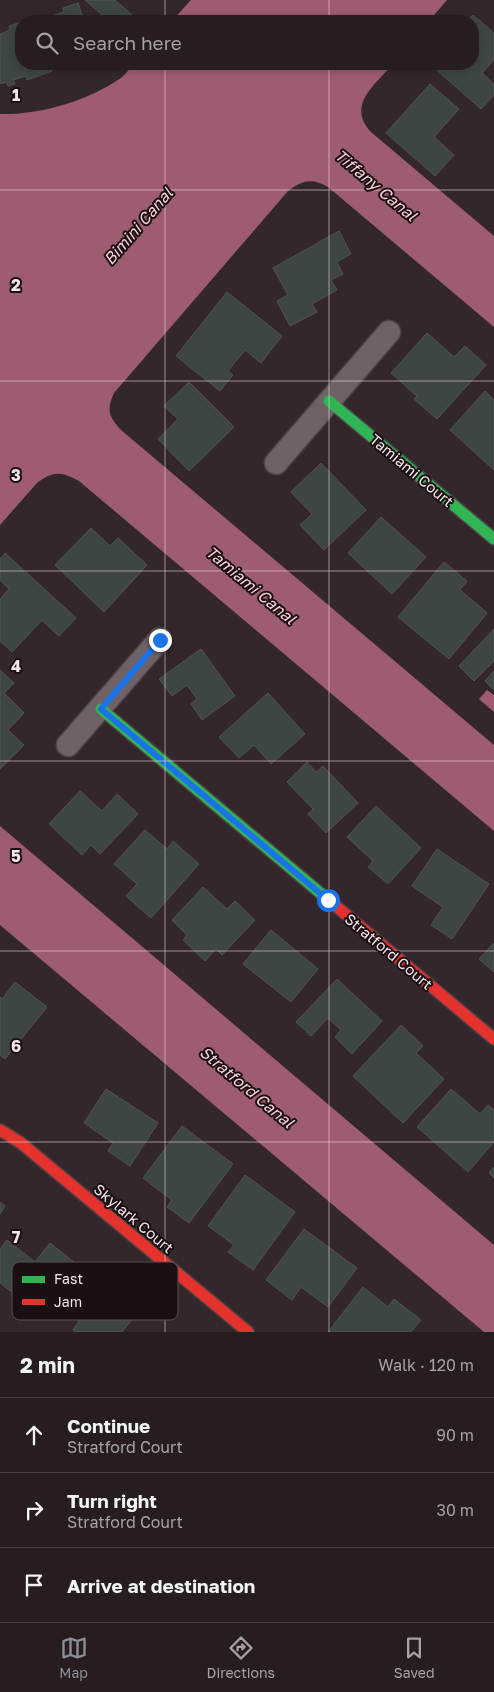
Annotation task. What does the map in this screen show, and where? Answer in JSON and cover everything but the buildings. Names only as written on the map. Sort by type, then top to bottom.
[{"type":"street","points":[[276,463],[389,332]]},
{"type":"street","name":"Tamiami Court","points":[[329,401],[494,539]]},
{"type":"street","points":[[68,745],[160,640]]},
{"type":"street","name":"Stratford Court","points":[[101,709],[494,1039]]},
{"type":"street","name":"Skylark Court","points":[[0,1130],[21,1143],[164,1262]]},
{"type":"street","name":"Skylark Court","points":[[178,1274],[248,1332]]},
{"type":"water","points":[[191,0],[447,0],[434,15],[177,15]]},
{"type":"water","points":[[128,70],[388,70],[372,88],[362,104],[361,113],[364,122],[371,132],[494,236],[494,327],[328,187],[312,181],[298,184],[288,191],[114,393],[110,404],[110,413],[121,430],[494,745],[494,831],[79,481],[63,474],[48,476],[37,483],[0,525],[0,114],[31,112],[63,105],[79,100],[121,78]]},
{"type":"water","points":[[487,690],[494,695],[494,712],[479,699]]},
{"type":"water","name":"Stratford Canal","points":[[0,826],[494,1245],[494,1332],[484,1332],[0,925]]},
{"type":"traffic: fast","points":[[329,401],[494,539]]},
{"type":"traffic: fast","points":[[101,709],[331,902]]},
{"type":"traffic: jam","points":[[331,902],[494,1039]]},
{"type":"traffic: jam","points":[[0,1130],[21,1143],[164,1262]]},
{"type":"traffic: jam","points":[[178,1274],[248,1332]]},
{"type":"route","points":[[160,640],[101,709],[328,900]]},
{"type":"water label","name":"Tiffany Canal","points":[[376,185]]},
{"type":"water label","name":"Bimini Canal","points":[[138,226]]},
{"type":"water label","name":"Tamiami Canal","points":[[251,585]]}]
